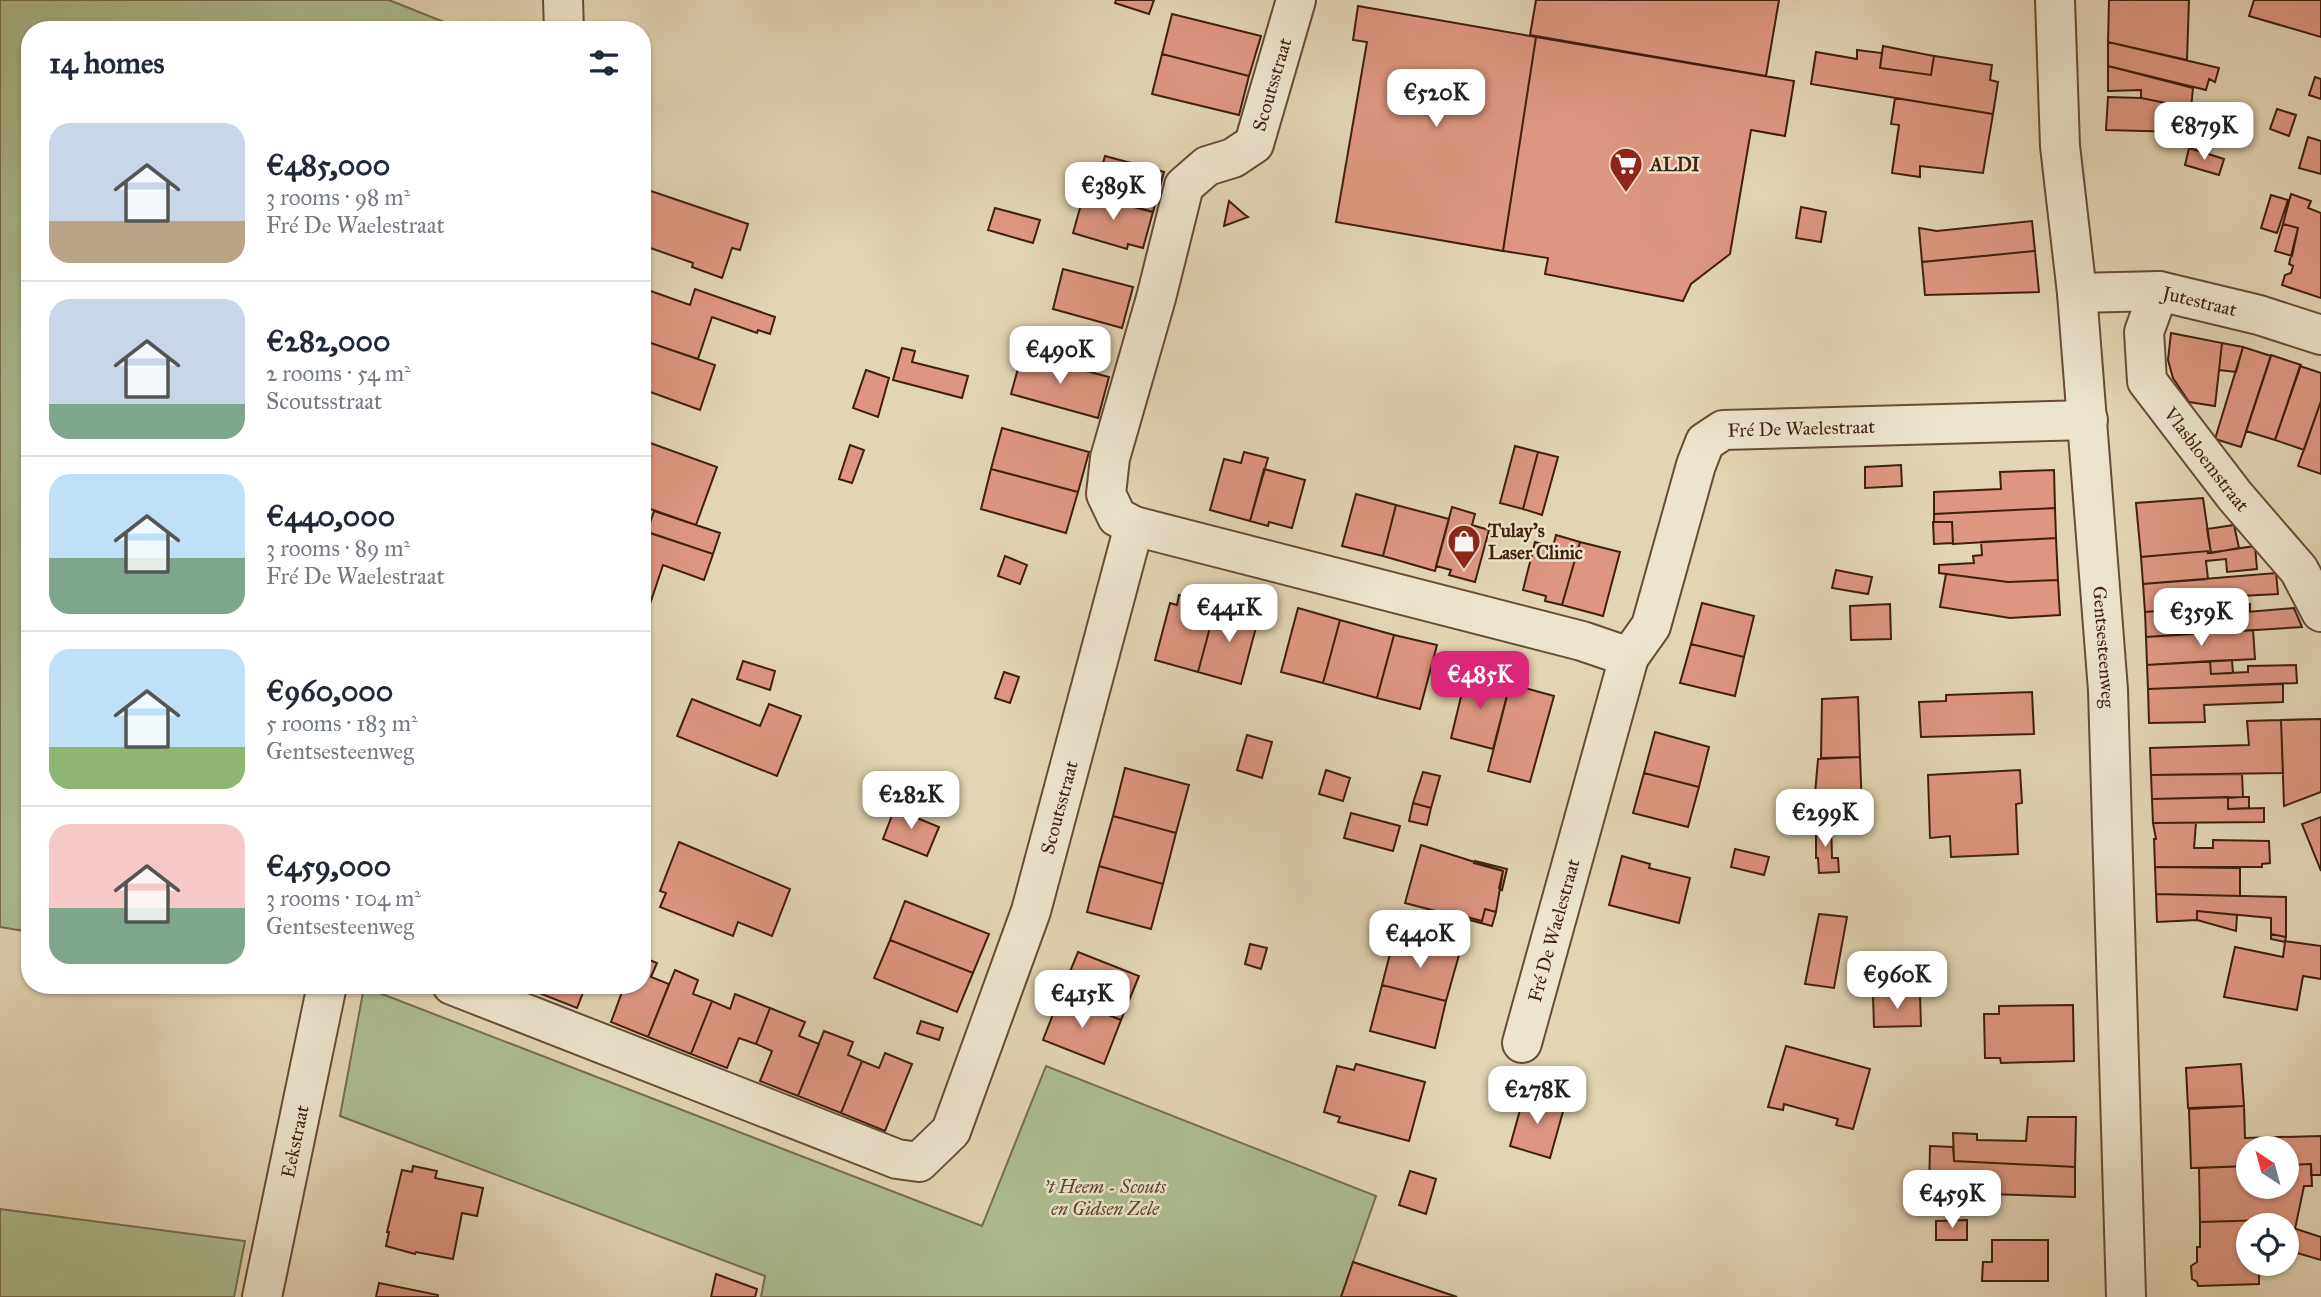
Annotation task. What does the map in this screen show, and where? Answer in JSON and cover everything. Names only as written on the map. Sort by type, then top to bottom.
[{"type":"street","points":[[563,0],[564,21]]},
{"type":"street","name":"Scoutsstraat","points":[[475,994],[888,1156],[919,1162],[951,1131],[1031,911],[1134,526],[1117,517],[1106,494],[1110,458],[1184,186],[1207,166],[1233,159],[1254,144],[1296,0]]},
{"type":"street","name":"Gentsesteenweg","points":[[2056,0],[2060,146],[2077,293],[2108,690],[2126,1297]]},
{"type":"street","name":"Jutestraat","points":[[2077,293],[2159,290],[2259,315],[2321,335]]},
{"type":"street","name":"Vlasbloemstraat","points":[[2159,290],[2144,332],[2147,380],[2235,496],[2299,570],[2321,612]]},
{"type":"street","name":"Fré De Waelestraat","points":[[1522,1043],[1629,657],[1651,626],[1696,465],[1705,442],[1723,430],[2088,420]]},
{"type":"street","points":[[1134,526],[1582,641],[1629,657]]},
{"type":"street","name":"Eekstraat","points":[[262,1297],[325,994]]},
{"type":"green space","points":[[0,0],[389,0],[442,21],[21,21],[21,930],[0,927]]},
{"type":"green space","name":"'t Heem - Scouts en Gidsen Zele","points":[[363,994],[382,994],[982,1226],[1046,1066],[1376,1196],[1353,1262],[1457,1297],[761,1297],[765,1276],[340,1116]]},
{"type":"green space","points":[[0,1209],[245,1241],[234,1297],[0,1297]]},
{"type":"building","points":[[1116,0],[1154,0],[1149,14],[1115,3]]},
{"type":"building","points":[[1536,0],[1779,0],[1766,76],[1530,35]]},
{"type":"building","points":[[2109,0],[2189,0],[2187,60],[2108,42]]},
{"type":"building","points":[[2254,0],[2321,0],[2321,37],[2249,16]]},
{"type":"building","points":[[1358,6],[1536,37],[1503,251],[1336,222],[1367,42],[1353,40]]},
{"type":"building","points":[[1172,14],[1261,36],[1249,76],[1162,54]]},
{"type":"building","name":"ALDI","points":[[1536,37],[1794,81],[1785,136],[1751,130],[1730,254],[1691,284],[1683,301],[1545,274],[1548,258],[1503,251]]},
{"type":"building","points":[[2108,42],[2219,68],[2215,82],[2209,79],[2206,90],[2108,66]]},
{"type":"building","points":[[1883,46],[1934,56],[1931,75],[1880,68]]},
{"type":"building","points":[[1857,50],[1882,53],[1880,68],[1931,75],[1934,56],[1992,65],[1990,80],[1998,82],[1993,114],[1811,84],[1816,52],[1857,59]]},
{"type":"building","points":[[1162,54],[1249,76],[1239,115],[1152,94]]},
{"type":"building","points":[[2108,66],[2193,88],[2191,108],[2141,98],[2141,90],[2108,91]]},
{"type":"building","points":[[2315,77],[2321,79],[2321,99],[2309,95]]},
{"type":"building","points":[[2108,97],[2141,98],[2191,108],[2181,132],[2106,130]]},
{"type":"building","points":[[1895,98],[1993,114],[1983,173],[1920,166],[1920,177],[1892,173],[1899,125],[1891,124]]},
{"type":"building","points":[[2277,109],[2296,115],[2289,136],[2270,129]]},
{"type":"building","points":[[2308,137],[2321,141],[2321,174],[2299,168]]},
{"type":"building","points":[[2189,148],[2224,159],[2219,175],[2185,165]]},
{"type":"building","points":[[1105,156],[1164,172],[1153,212],[1094,196]]},
{"type":"building","points":[[651,191],[748,224],[740,250],[732,248],[722,278],[692,267],[693,263],[651,248]]},
{"type":"building","points":[[1084,194],[1153,212],[1143,248],[1128,244],[1127,249],[1073,233]]},
{"type":"building","points":[[2291,194],[2311,201],[2308,208],[2321,213],[2321,298],[2282,285],[2285,275],[2291,273],[2293,266],[2289,264],[2298,228],[2283,224]]},
{"type":"building","points":[[2271,195],[2288,200],[2277,233],[2261,228]]},
{"type":"building","points":[[1229,201],[1248,217],[1224,226]]},
{"type":"building","points":[[1801,207],[1826,212],[1821,242],[1796,238]]},
{"type":"building","points":[[995,208],[1040,220],[1033,243],[988,230]]},
{"type":"building","points":[[2032,221],[2035,251],[1922,262],[1919,228],[1937,231]]},
{"type":"building","points":[[2283,224],[2298,228],[2292,256],[2275,251]]},
{"type":"building","points":[[2035,251],[2039,292],[1925,295],[1922,262]]},
{"type":"building","points":[[1063,269],[1133,287],[1122,328],[1053,309]]},
{"type":"building","points":[[695,289],[775,317],[770,334],[758,330],[757,333],[712,317],[698,359],[651,343],[651,291],[690,305]]},
{"type":"building","points":[[2171,333],[2222,343],[2215,406],[2189,402],[2173,378],[2168,360]]},
{"type":"building","points":[[651,343],[715,365],[700,410],[651,392]]},
{"type":"building","points":[[2222,343],[2243,347],[2236,372],[2219,370]]},
{"type":"building","points":[[2243,347],[2271,356],[2241,447],[2215,439]]},
{"type":"building","points":[[902,348],[915,351],[912,362],[968,376],[962,398],[893,380]]},
{"type":"building","points":[[1022,354],[1109,377],[1098,418],[1011,394]]},
{"type":"building","points":[[2271,355],[2301,365],[2275,440],[2246,431]]},
{"type":"building","points":[[2300,366],[2321,373],[2321,401],[2304,450],[2275,440]]},
{"type":"building","points":[[866,370],[889,378],[878,417],[853,408]]},
{"type":"building","points":[[2321,401],[2321,474],[2298,466]]},
{"type":"building","points":[[1002,428],[1089,452],[1078,492],[991,469]]},
{"type":"building","points":[[651,443],[717,467],[696,525],[651,509]]},
{"type":"building","points":[[850,445],[864,450],[852,483],[839,479]]},
{"type":"building","points":[[1515,446],[1538,452],[1523,509],[1500,503]]},
{"type":"building","points":[[1244,452],[1268,458],[1250,521],[1210,510],[1224,459],[1241,463]]},
{"type":"building","points":[[1538,452],[1558,457],[1542,515],[1523,509]]},
{"type":"building","points":[[1901,465],[1902,486],[1865,488],[1865,467]]},
{"type":"building","points":[[991,469],[1078,492],[1066,533],[981,509]]},
{"type":"building","points":[[1264,469],[1305,480],[1292,528],[1269,522],[1268,526],[1250,521]]},
{"type":"building","points":[[2054,470],[2055,508],[1934,514],[1934,492],[2001,489],[2000,472]]},
{"type":"building","points":[[1356,494],[1396,505],[1383,556],[1342,546]]},
{"type":"building","points":[[2203,498],[2211,553],[2208,551],[2141,557],[2136,503]]},
{"type":"building","points":[[1396,505],[1449,519],[1435,571],[1383,556]]},
{"type":"building","points":[[1452,507],[1475,514],[1472,525],[1489,530],[1475,582],[1449,575],[1451,570],[1436,566]]},
{"type":"building","points":[[2055,508],[2056,538],[1953,544],[1952,522],[1934,522],[1934,514]]},
{"type":"building","points":[[654,511],[720,533],[713,554],[651,533]]},
{"type":"building","points":[[1933,522],[1952,522],[1953,543],[1934,544]]},
{"type":"building","points":[[2234,525],[2239,548],[2211,553],[2207,529]]},
{"type":"building","points":[[651,533],[713,554],[704,580],[663,565],[651,601]]},
{"type":"building","points":[[1556,535],[1580,542],[1562,605],[1545,601],[1546,596],[1523,590],[1535,542],[1553,547]]},
{"type":"building","points":[[2056,538],[2058,580],[2008,582],[1939,573],[1939,565],[1974,563],[1973,556],[1982,555],[1981,542]]},
{"type":"building","points":[[1580,542],[1620,552],[1603,616],[1562,605]]},
{"type":"building","points":[[2255,546],[2257,569],[2227,572],[2226,559],[2206,561],[2208,579],[2143,584],[2141,557],[2208,553]]},
{"type":"building","points":[[1005,556],[1027,565],[1020,584],[998,576]]},
{"type":"building","points":[[1836,570],[1872,577],[1868,594],[1832,588]]},
{"type":"building","points":[[2276,573],[2278,594],[2221,597],[2222,606],[2145,612],[2143,584]]},
{"type":"building","points":[[1946,574],[2008,582],[2058,580],[2060,615],[2010,618],[1940,607]]},
{"type":"building","points":[[1179,595],[1216,605],[1198,672],[1155,660],[1170,603],[1177,605]]},
{"type":"building","points":[[1702,603],[1754,616],[1744,657],[1691,644]]},
{"type":"building","points":[[1890,604],[1891,639],[1851,640],[1850,606]]},
{"type":"building","points":[[2250,604],[2250,612],[2223,614],[2222,606]]},
{"type":"building","points":[[1216,605],[1259,616],[1241,684],[1198,672]]},
{"type":"building","points":[[2222,606],[2223,614],[2294,608],[2302,627],[2146,637],[2145,612]]},
{"type":"building","points":[[1298,608],[1340,620],[1323,683],[1281,672]]},
{"type":"building","points":[[1340,620],[1394,635],[1377,698],[1323,683]]},
{"type":"building","points":[[2253,630],[2255,659],[2147,665],[2146,637]]},
{"type":"building","points":[[1394,635],[1437,645],[1420,709],[1377,698]]},
{"type":"building","points":[[1691,644],[1744,657],[1735,696],[1680,683]]},
{"type":"building","points":[[2232,660],[2233,673],[2211,674],[2210,661]]},
{"type":"building","points":[[743,661],[775,671],[770,690],[737,679]]},
{"type":"building","points":[[2210,661],[2211,674],[2248,672],[2248,666],[2296,665],[2297,683],[2148,689],[2147,665]]},
{"type":"building","points":[[1004,672],[1019,677],[1010,703],[995,698]]},
{"type":"building","points":[[1467,672],[1510,684],[1493,749],[1451,738]]},
{"type":"building","points":[[1510,684],[1554,696],[1530,782],[1488,771]]},
{"type":"building","points":[[2283,684],[2283,702],[2204,705],[2205,722],[2149,723],[2148,689]]},
{"type":"building","points":[[2032,692],[2034,734],[1921,737],[1919,702],[1946,701],[1946,695]]},
{"type":"building","points":[[1858,697],[1860,757],[1821,758],[1822,699]]},
{"type":"building","points":[[692,699],[760,726],[769,704],[801,716],[777,776],[677,736]]},
{"type":"building","points":[[2321,719],[2321,792],[2284,806],[2281,720]]},
{"type":"building","points":[[2281,720],[2283,773],[2151,775],[2150,748],[2249,745],[2247,721]]},
{"type":"building","points":[[1655,732],[1709,747],[1699,787],[1644,773]]},
{"type":"building","points":[[1247,735],[1272,742],[1262,778],[1237,770]]},
{"type":"building","points":[[1860,757],[1862,809],[1822,810],[1823,807],[1814,806],[1818,759]]},
{"type":"building","points":[[1125,768],[1189,785],[1176,833],[1113,816]]},
{"type":"building","points":[[1326,770],[1350,778],[1343,801],[1319,794]]},
{"type":"building","points":[[2020,770],[2022,803],[2016,804],[2018,854],[1951,857],[1950,836],[1930,838],[1928,775]]},
{"type":"building","points":[[1423,772],[1440,776],[1431,808],[1413,803]]},
{"type":"building","points":[[1644,773],[1699,787],[1688,827],[1633,813]]},
{"type":"building","points":[[2242,774],[2243,797],[2152,799],[2151,775]]},
{"type":"building","points":[[2228,797],[2228,809],[2264,808],[2264,822],[2153,823],[2152,799]]},
{"type":"building","points":[[2249,797],[2249,808],[2228,809],[2228,798]]},
{"type":"building","points":[[1413,803],[1431,808],[1427,825],[1409,821]]},
{"type":"building","points":[[896,805],[919,814],[917,818],[939,827],[927,856],[883,839]]},
{"type":"building","points":[[1351,813],[1400,826],[1393,851],[1344,838]]},
{"type":"building","points":[[1113,816],[1176,833],[1163,884],[1099,866]]},
{"type":"building","points":[[2321,817],[2321,871],[2302,824]]},
{"type":"building","points":[[1816,822],[1831,822],[1832,858],[1838,858],[1839,872],[1819,873],[1816,858]]},
{"type":"building","points":[[2153,823],[2196,823],[2194,848],[2213,848],[2213,840],[2269,841],[2270,863],[2262,864],[2262,867],[2155,867],[2156,839]]},
{"type":"building","points":[[679,842],[790,889],[772,936],[738,922],[733,936],[660,907],[666,893],[660,891]]},
{"type":"building","points":[[1421,845],[1503,871],[1496,912],[1485,909],[1482,921],[1405,903]]},
{"type":"building","points":[[1735,849],[1769,857],[1764,875],[1731,867]]},
{"type":"building","points":[[1622,856],[1650,864],[1649,868],[1690,878],[1679,923],[1609,905]]},
{"type":"building","points":[[1475,861],[1507,869],[1502,890],[1499,888],[1503,871],[1474,863]]},
{"type":"building","points":[[1099,866],[1163,884],[1151,929],[1087,912]]},
{"type":"building","points":[[2155,867],[2240,868],[2240,896],[2156,894]]},
{"type":"building","points":[[2156,894],[2286,897],[2286,937],[2271,934],[2271,918],[2197,911],[2197,920],[2157,922]]},
{"type":"building","points":[[905,901],[989,934],[973,973],[890,940]]},
{"type":"building","points":[[1485,909],[1496,912],[1492,926],[1466,919],[1467,917],[1482,921]]},
{"type":"building","points":[[2197,911],[2237,915],[2236,931],[2197,920]]},
{"type":"building","points":[[1819,914],[1847,917],[1834,988],[1805,984]]},
{"type":"building","points":[[2271,934],[2286,937],[2285,941],[2321,946],[2321,979],[2303,976],[2297,1010],[2224,997],[2235,947],[2283,957],[2285,942],[2271,939]]},
{"type":"building","points":[[1394,938],[1459,955],[1446,1001],[1382,985]]},
{"type":"building","points":[[890,940],[973,973],[957,1012],[874,978]]},
{"type":"building","points":[[1250,944],[1267,948],[1261,969],[1245,964]]},
{"type":"building","points":[[1078,952],[1139,976],[1121,1020],[1060,996]]},
{"type":"building","points":[[651,961],[657,963],[651,977]]},
{"type":"building","points":[[675,970],[698,980],[693,994],[712,1001],[691,1054],[648,1037]]},
{"type":"building","points":[[651,977],[669,984],[648,1037],[611,1022],[621,994],[651,994]]},
{"type":"building","points":[[1382,985],[1446,1001],[1435,1048],[1370,1031]]},
{"type":"building","points":[[542,994],[582,994],[577,1008]]},
{"type":"building","points":[[735,994],[770,1008],[756,1044],[739,1038],[727,1068],[691,1054],[712,1001],[730,1009]]},
{"type":"building","points":[[1920,995],[1921,1026],[1874,1027],[1873,996]]},
{"type":"building","points":[[1060,996],[1121,1020],[1104,1064],[1043,1040]]},
{"type":"building","points":[[2073,1005],[2074,1061],[2001,1063],[2000,1058],[1985,1058],[1984,1014],[1999,1014],[1999,1006]]},
{"type":"building","points":[[770,1008],[805,1022],[799,1036],[819,1044],[798,1096],[760,1081],[772,1051],[756,1044]]},
{"type":"building","points":[[921,1021],[943,1028],[939,1040],[917,1033]]},
{"type":"building","points":[[824,1031],[853,1042],[848,1055],[862,1061],[841,1113],[798,1096]]},
{"type":"building","points":[[1786,1046],[1870,1069],[1853,1129],[1836,1125],[1838,1119],[1784,1104],[1783,1110],[1768,1107]]},
{"type":"building","points":[[885,1053],[912,1064],[885,1131],[841,1113],[862,1061],[879,1068]]},
{"type":"building","points":[[1356,1064],[1425,1082],[1409,1141],[1338,1122],[1340,1117],[1324,1112],[1337,1066],[1354,1070]]},
{"type":"building","points":[[2241,1064],[2244,1106],[2188,1108],[2186,1068]]},
{"type":"building","points":[[1525,1092],[1543,1097],[1541,1102],[1564,1108],[1550,1158],[1510,1146]]},
{"type":"building","points":[[2244,1106],[2245,1136],[2236,1136],[2236,1166],[2191,1168],[2189,1109]]},
{"type":"building","points":[[2028,1117],[2076,1117],[2075,1167],[1954,1161],[1953,1133],[1977,1134],[1977,1140],[2026,1141]]},
{"type":"building","points":[[2321,1136],[2321,1175],[2311,1175],[2311,1164],[2300,1164],[2300,1137]]},
{"type":"building","points":[[1930,1146],[1953,1147],[1954,1161],[2075,1167],[2075,1197],[1929,1192]]},
{"type":"building","points":[[2300,1164],[2311,1164],[2312,1186],[2304,1186],[2298,1213],[2236,1213],[2236,1221],[2200,1222],[2199,1168],[2236,1167],[2236,1199],[2300,1199]]},
{"type":"building","points":[[413,1166],[437,1171],[435,1178],[483,1188],[477,1216],[462,1213],[453,1259],[416,1252],[415,1254],[386,1246],[402,1170],[412,1172]]},
{"type":"building","points":[[1410,1171],[1436,1179],[1426,1214],[1399,1205]]},
{"type":"building","points":[[1967,1220],[1967,1240],[1936,1240],[1936,1221]]},
{"type":"building","points":[[2236,1221],[2236,1276],[2259,1276],[2259,1284],[2198,1286],[2192,1279],[2191,1266],[2197,1262],[2200,1222]]},
{"type":"building","points":[[2299,1230],[2321,1237],[2321,1260],[2299,1254]]},
{"type":"building","points":[[1992,1240],[2048,1240],[2048,1281],[1982,1281],[1983,1262],[1992,1262]]},
{"type":"building","points":[[1353,1262],[1457,1297],[1341,1297]]},
{"type":"building","points":[[716,1274],[757,1289],[755,1297],[711,1297]]},
{"type":"building","points":[[379,1283],[438,1295],[438,1297],[376,1297]]},
{"type":"place","name":"ALDI","points":[[1626,194]]},
{"type":"place","name":"Tulay's Laser Clinic","points":[[1464,571]]}]
